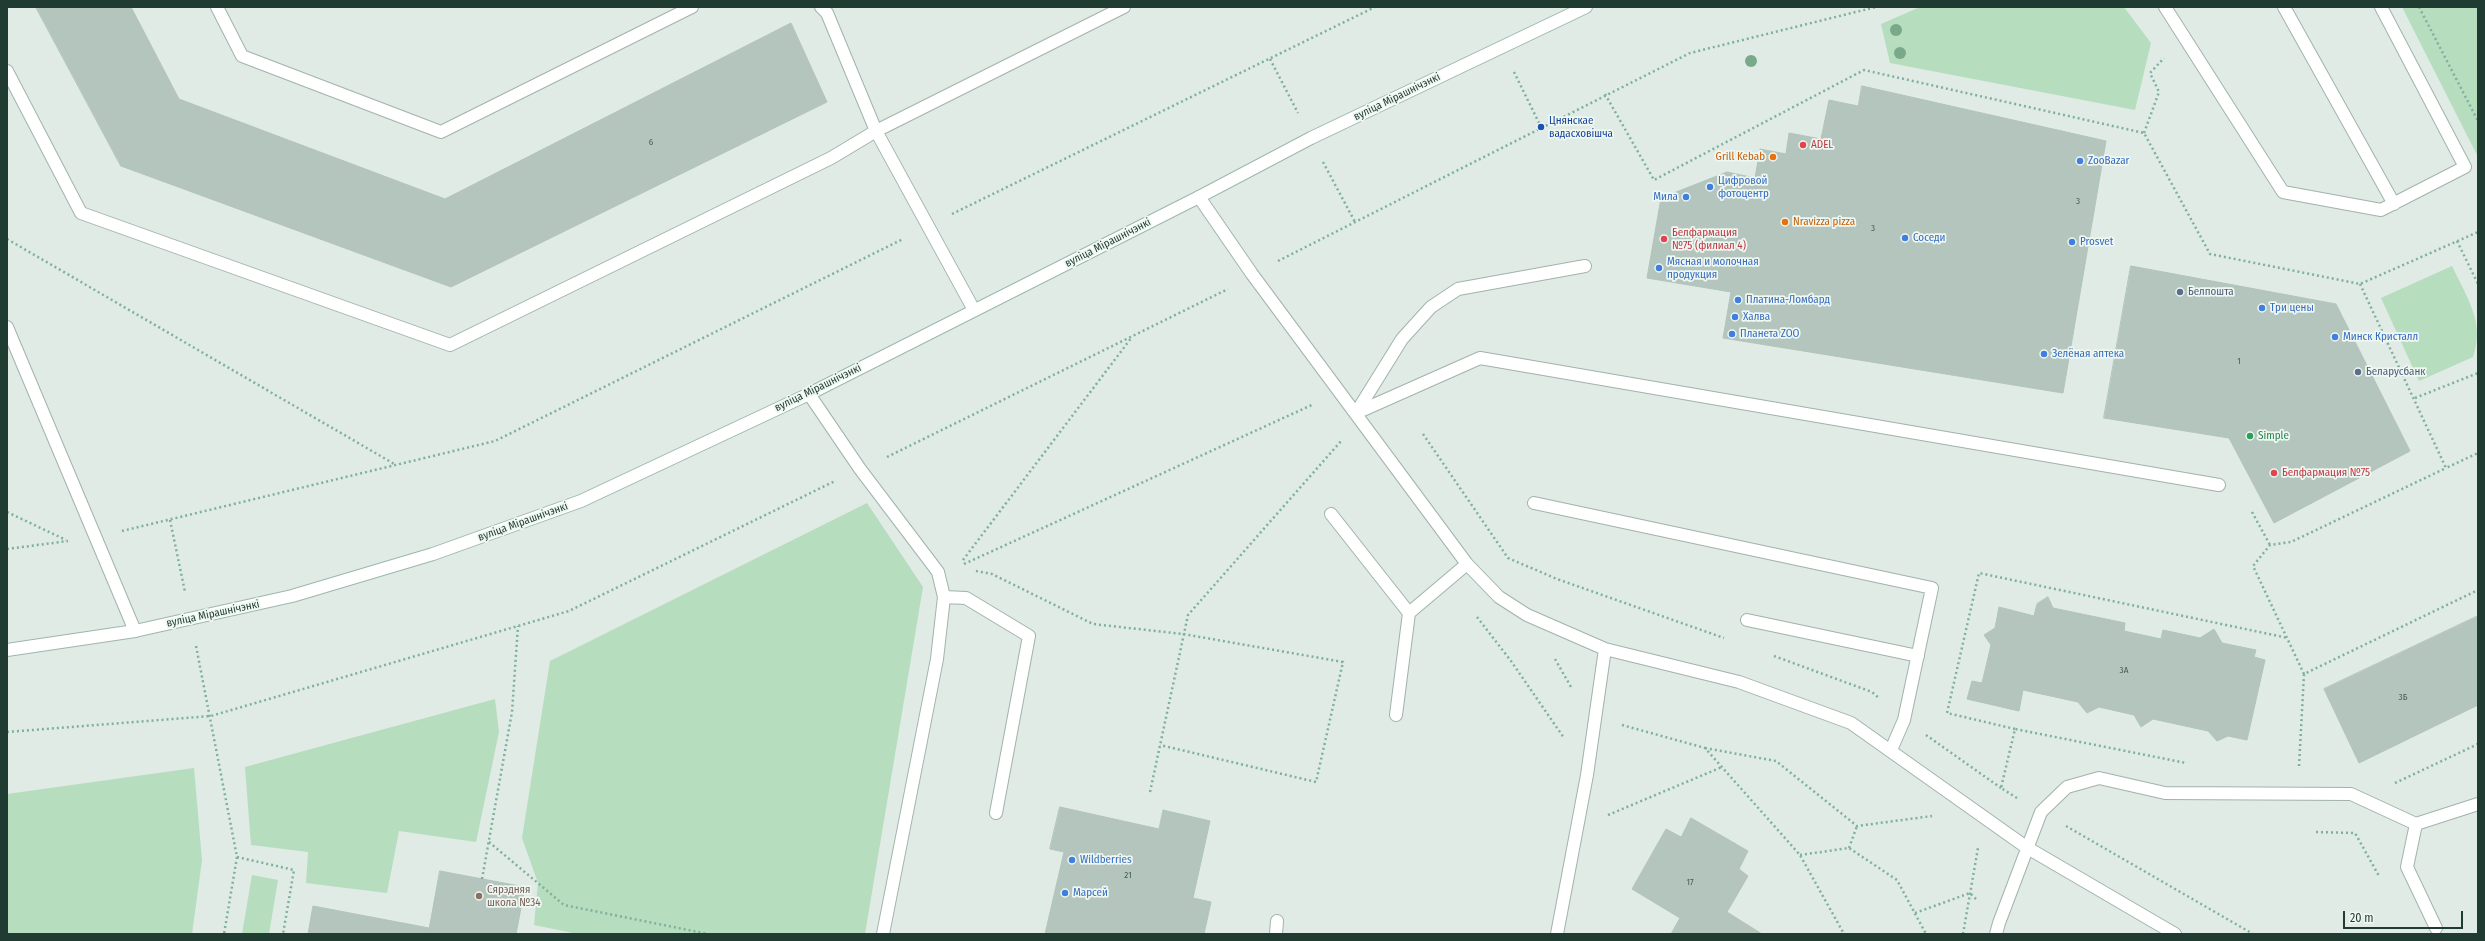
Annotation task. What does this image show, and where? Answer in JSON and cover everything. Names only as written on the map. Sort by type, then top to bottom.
[{"type":"main road","points":[[216,7],[242,56],[441,132],[692,7]]},
{"type":"main road","points":[[821,7],[827,13],[876,131],[930,225],[974,310]]},
{"type":"main road","points":[[7,71],[81,213],[450,345],[831,158],[876,131],[1124,7]]},
{"type":"main road","name":"вуліца Мірашнічэнкі","points":[[7,650],[135,631],[292,596],[433,554],[581,501],[809,394],[1199,197],[1311,138],[1586,7]]},
{"type":"main road","points":[[2165,7],[2283,192],[2381,210],[2466,167],[2381,7]]},
{"type":"main road","points":[[2284,7],[2394,204]]},
{"type":"main road","points":[[1199,197],[1252,274],[1467,564],[1499,597],[1527,615],[1605,649],[1739,682],[1851,723],[2026,847],[2175,934]]},
{"type":"main road","points":[[1356,413],[1402,339],[1431,307],[1458,289],[1585,266]]},
{"type":"main road","points":[[7,327],[135,631]]},
{"type":"main road","points":[[1356,413],[1480,358],[2219,485]]},
{"type":"main road","points":[[809,394],[860,469],[938,572],[944,597],[937,659],[884,934]]},
{"type":"main road","points":[[1534,503],[1932,588],[1904,720],[1891,750]]},
{"type":"main road","points":[[1331,514],[1409,613]]},
{"type":"main road","points":[[1396,715],[1409,613],[1467,564]]},
{"type":"main road","points":[[944,597],[966,598],[1029,636],[996,813]]},
{"type":"main road","points":[[1747,620],[1918,656]]},
{"type":"main road","points":[[1557,934],[1595,718],[1605,649]]},
{"type":"main road","points":[[1997,928],[2026,847],[2041,812],[2067,787],[2099,778],[2165,793],[2352,794],[2416,824],[2478,804]]},
{"type":"main road","points":[[2416,824],[2407,867],[2436,928]]},
{"type":"main road","points":[[1276,934],[1278,921]]},
{"type":"path","points":[[7,549],[96,537],[495,440],[1375,7]]},
{"type":"path","points":[[7,732],[211,716],[569,611],[1238,284],[1252,274],[1605,94],[1690,53],[1876,7]]},
{"type":"path","points":[[2419,7],[2478,122]]},
{"type":"path","points":[[1502,46],[1541,127]]},
{"type":"path","points":[[2166,55],[2150,73],[2159,92],[2144,133],[2210,254],[2360,284],[2478,232]]},
{"type":"path","points":[[1605,94],[1654,180],[1864,70],[2144,133]]},
{"type":"path","points":[[7,239],[396,465]]},
{"type":"path","points":[[2457,241],[2478,284]]},
{"type":"path","points":[[2360,284],[2415,398],[2446,468]]},
{"type":"path","points":[[958,566],[1133,336]]},
{"type":"path","points":[[2415,398],[2478,374]]},
{"type":"path","points":[[958,566],[1322,400]]},
{"type":"path","points":[[1423,434],[1508,558],[1557,579],[1728,639]]},
{"type":"path","points":[[1150,792],[1188,615],[1346,435]]},
{"type":"path","points":[[2299,772],[2304,674],[2253,566],[2270,544],[2291,542],[2478,454]]},
{"type":"path","points":[[7,512],[68,541]]},
{"type":"path","points":[[2252,512],[2270,544]]},
{"type":"path","points":[[958,566],[965,568]]},
{"type":"path","points":[[972,570],[992,574],[1093,624],[1184,634],[1343,662],[1316,782],[1160,745]]},
{"type":"path","points":[[2015,729],[1947,713],[1979,573],[2288,638]]},
{"type":"path","points":[[2304,674],[2478,590]]},
{"type":"path","points":[[1476,611],[1483,615]]},
{"type":"path","points":[[482,879],[512,712],[518,626]]},
{"type":"path","points":[[1549,655],[1556,659],[1571,688],[1572,713],[1705,748],[1776,761],[1857,826],[1932,816],[1939,820]]},
{"type":"path","points":[[1771,655],[1872,692],[1904,720],[2001,788]]},
{"type":"path","points":[[211,716],[237,857],[224,934]]},
{"type":"path","points":[[2390,785],[2478,744]]},
{"type":"path","points":[[1705,748],[1800,855],[1844,934]]},
{"type":"path","points":[[1605,816],[1722,767]]},
{"type":"path","points":[[2041,812],[2253,934]]},
{"type":"path","points":[[1849,848],[1857,826]]},
{"type":"path","points":[[2316,832],[2356,833],[2382,880]]},
{"type":"path","points":[[489,842],[564,905],[708,934]]},
{"type":"path","points":[[1963,934],[1979,846]]},
{"type":"path","points":[[1800,855],[1849,848],[1897,880],[1926,934]]},
{"type":"path","points":[[237,857],[294,870],[283,934]]},
{"type":"path","points":[[1915,913],[1970,893]]},
{"type":"path","points":[[1970,893],[1997,928]]},
{"type":"green space","points":[[1920,7],[2124,7],[2151,43],[2135,110],[1890,63],[1881,24]]},
{"type":"green space","points":[[2402,7],[2478,7],[2478,157]]},
{"type":"green space","points":[[2452,266],[2473,310],[2476,321],[2477,333],[2473,357],[2419,381],[2381,298]]},
{"type":"green space","points":[[867,503],[923,587],[865,934],[578,934],[534,925],[538,883],[522,838],[550,661]]},
{"type":"green space","points":[[495,699],[499,732],[476,842],[399,831],[387,893],[306,883],[308,852],[251,845],[245,767]]},
{"type":"green space","points":[[194,768],[202,860],[192,934],[7,934],[7,794]]},
{"type":"green space","points":[[252,875],[278,880],[269,934],[242,934]]},
{"type":"building","points":[[36,7],[131,7],[179,99],[445,199],[791,23],[827,102],[451,287],[121,166]]},
{"type":"building","points":[[1862,86],[2106,141],[2063,393],[1723,338],[1731,292],[1647,278],[1661,198],[1727,172],[1755,178],[1760,149],[1786,154],[1789,133],[1821,139],[1829,100],[1858,106]]},
{"type":"building","points":[[2131,266],[2336,304],[2410,451],[2274,523],[2229,438],[2104,418]]},
{"type":"building","points":[[2048,597],[2053,608],[2125,623],[2124,631],[2161,639],[2163,630],[2200,638],[2214,629],[2222,643],[2256,650],[2254,657],[2265,660],[2247,740],[2228,736],[2217,741],[2208,731],[2153,719],[2141,727],[2134,715],[2099,707],[2087,713],[2078,702],[2023,690],[2019,711],[1967,699],[1972,681],[1982,683],[1991,645],[1984,635],[1995,628],[1999,607],[2034,616],[2037,604]]},
{"type":"building","points":[[2478,616],[2478,705],[2359,763],[2324,689]]},
{"type":"building","points":[[1060,807],[1159,829],[1163,810],[1210,821],[1193,898],[1211,902],[1204,934],[1045,934],[1064,852],[1050,849]]},
{"type":"building","points":[[1691,818],[1748,851],[1739,869],[1748,876],[1727,912],[1762,934],[1671,934],[1680,918],[1632,889],[1666,829],[1681,837]]},
{"type":"building","name":"Сярэдняя школа №34","points":[[440,871],[525,887],[516,934],[308,934],[313,906],[429,928]]},
{"type":"place","name":"Цнянскае вадасховішча","points":[[1541,127]]},
{"type":"place","name":"ADEL","points":[[1803,145]]},
{"type":"place","name":"Grill Kebab","points":[[1773,157]]},
{"type":"place","name":"ZooBazar","points":[[2080,161]]},
{"type":"place","name":"Цифровой фотоцентр","points":[[1710,187]]},
{"type":"place","name":"Мила","points":[[1686,197]]},
{"type":"place","name":"Nravizza pizza","points":[[1785,222]]},
{"type":"place","name":"Соседи","points":[[1905,238]]},
{"type":"place","name":"Белфармация №75 (филиал 4)","points":[[1664,239]]},
{"type":"place","name":"Prosvet","points":[[2072,242]]},
{"type":"place","name":"Мясная и молочная продукция","points":[[1659,268]]},
{"type":"place","name":"Белпошта","points":[[2180,292]]},
{"type":"place","name":"Платина-Ломбард","points":[[1738,300]]},
{"type":"place","name":"Три цены","points":[[2262,308]]},
{"type":"place","name":"Халва","points":[[1735,317]]},
{"type":"place","name":"Планета ZOO","points":[[1732,334]]},
{"type":"place","name":"Минск Кристалл","points":[[2335,337]]},
{"type":"place","name":"Зелёная аптека","points":[[2044,354]]},
{"type":"place","name":"Беларусбанк","points":[[2358,372]]},
{"type":"place","name":"Simple","points":[[2250,436]]},
{"type":"place","name":"Белфармация №75","points":[[2274,473]]},
{"type":"place","name":"Wildberries","points":[[1072,860]]},
{"type":"place","name":"Марсей","points":[[1065,893]]},
{"type":"place","name":"Сярэдняя школа №34","points":[[479,896]]}]
